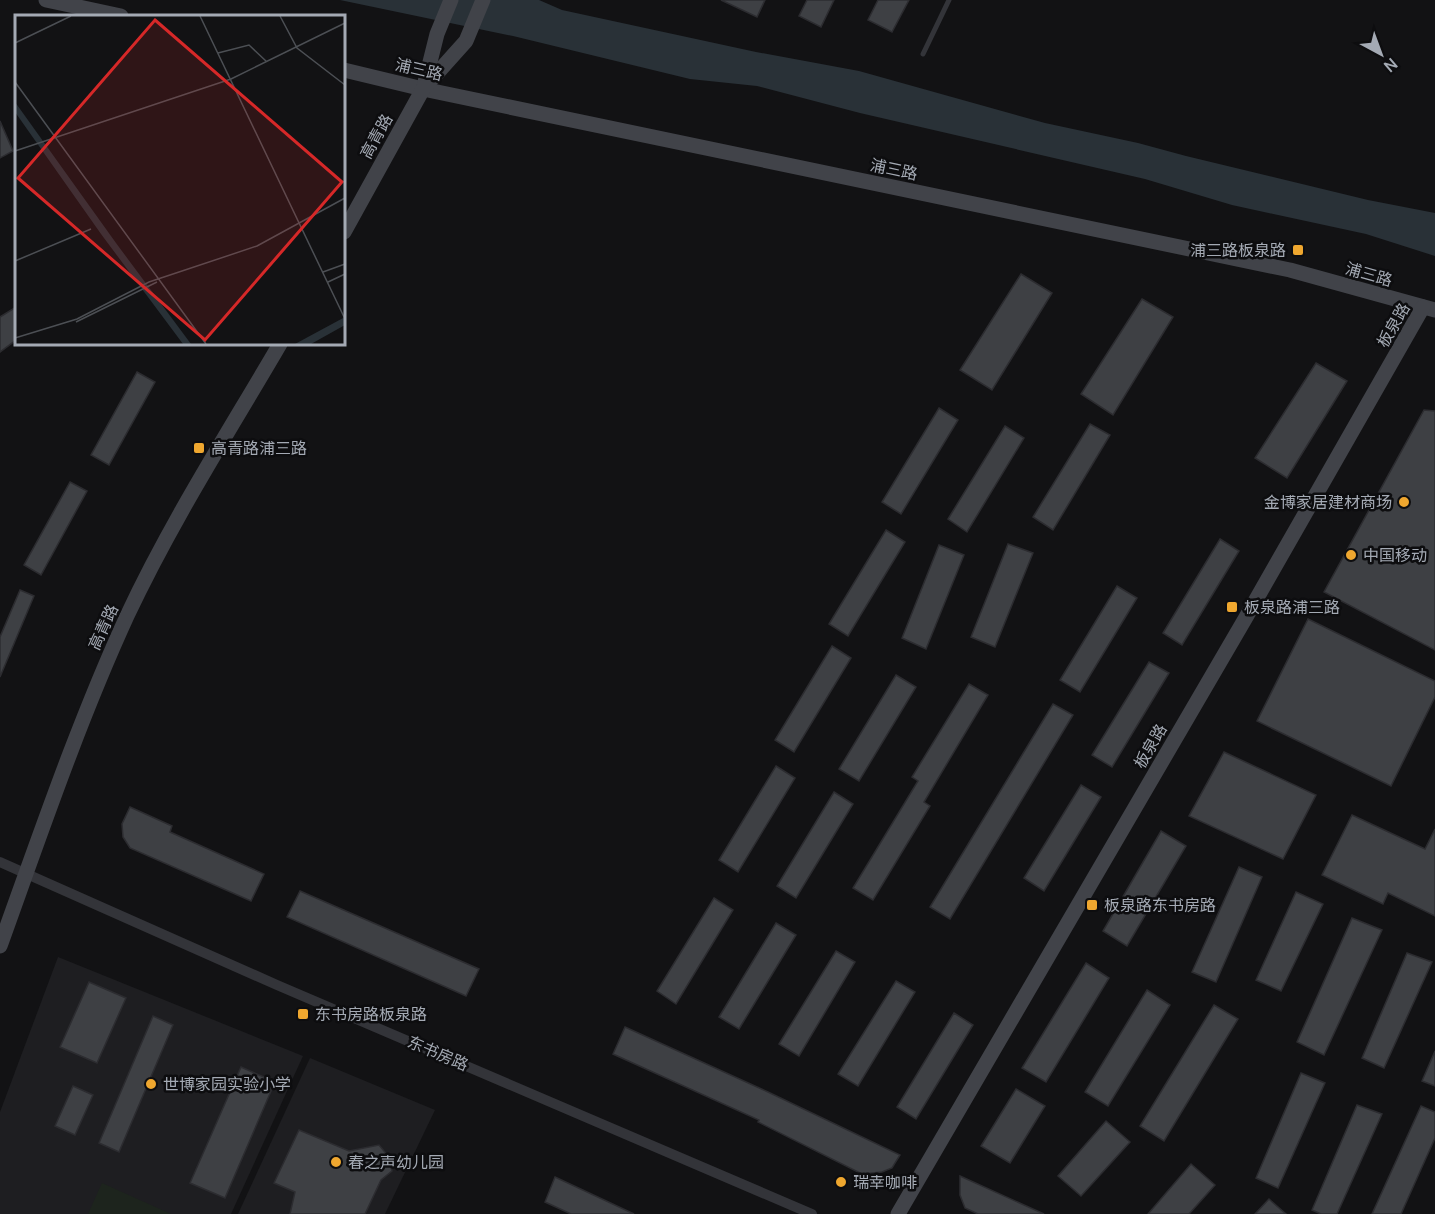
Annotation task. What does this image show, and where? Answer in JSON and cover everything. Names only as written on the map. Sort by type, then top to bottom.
[{"type":"main road","points":[[46,0],[116,15]]},
{"type":"main road","name":"高青路","points":[[423,89],[437,34],[451,0]]},
{"type":"main road","name":"高青路","points":[[345,230],[423,89],[466,41],[483,0]]},
{"type":"main road","name":"浦三路","points":[[345,70],[423,89],[1290,270],[1431,305]]},
{"type":"main road","name":"板泉路","points":[[898,1214],[1431,305]]},
{"type":"main road","name":"高青路","points":[[0,946],[88,707],[128,614],[213,458],[279,345]]},
{"type":"street","name":"东书房路","points":[[0,862],[277,985],[812,1214]]},
{"type":"lane","points":[[923,54],[949,0]]},
{"type":"shaded area","points":[[340,0],[539,0],[562,10],[756,52],[859,71],[1045,123],[1138,143],[1368,200],[1435,213],[1435,256],[1366,234],[1232,205],[1145,179],[860,113],[757,86],[690,79],[513,36]]},
{"type":"shaded area","name":"世博家园实验小学","points":[[58,957],[303,1056],[231,1214],[0,1214],[0,1112]]},
{"type":"shaded area","name":"春之声幼儿园","points":[[310,1058],[435,1110],[385,1214],[238,1214]]},
{"type":"shaded area","points":[[102,1183],[171,1214],[88,1214]]},
{"type":"building","points":[[721,0],[765,0],[757,17]]},
{"type":"building","points":[[807,0],[834,0],[821,27],[799,16]]},
{"type":"building","points":[[878,0],[909,0],[892,32],[868,20]]},
{"type":"building","points":[[0,121],[13,151],[0,158]]},
{"type":"building","points":[[1021,274],[1052,293],[992,390],[960,370]]},
{"type":"building","points":[[1142,299],[1173,317],[1113,415],[1081,394]]},
{"type":"building","points":[[15,308],[15,341],[0,352],[0,317]]},
{"type":"building","points":[[1316,363],[1347,381],[1287,478],[1255,458]]},
{"type":"building","points":[[137,372],[155,382],[109,465],[91,455]]},
{"type":"building","points":[[939,408],[958,420],[901,514],[882,502]]},
{"type":"building","name":"金博家居建材商场","points":[[1424,410],[1435,411],[1435,650],[1324,592]]},
{"type":"building","points":[[1090,424],[1110,435],[1053,530],[1033,517]]},
{"type":"building","points":[[1005,426],[1024,438],[967,532],[948,519]]},
{"type":"building","points":[[70,482],[87,491],[41,575],[24,565]]},
{"type":"building","points":[[886,530],[905,542],[848,636],[829,624]]},
{"type":"building","points":[[1220,539],[1239,551],[1182,645],[1163,633]]},
{"type":"building","points":[[1008,544],[1033,553],[995,647],[971,637]]},
{"type":"building","points":[[939,545],[964,555],[926,649],[902,638]]},
{"type":"building","points":[[1117,586],[1137,598],[1080,692],[1060,680]]},
{"type":"building","points":[[20,590],[34,596],[0,677],[0,637]]},
{"type":"building","points":[[1308,619],[1435,681],[1435,697],[1391,786],[1257,721]]},
{"type":"building","points":[[832,646],[851,658],[794,752],[775,740]]},
{"type":"building","points":[[1149,662],[1169,673],[1112,767],[1092,755]]},
{"type":"building","points":[[896,675],[916,687],[859,781],[839,769]]},
{"type":"building","points":[[969,684],[988,695],[924,802],[930,806],[873,900],[853,888],[918,781],[912,777]]},
{"type":"building","points":[[1053,704],[1073,715],[950,919],[930,907]]},
{"type":"building","points":[[1224,752],[1316,795],[1283,859],[1189,816]]},
{"type":"building","points":[[776,766],[795,778],[738,872],[719,860]]},
{"type":"building","points":[[1081,785],[1101,797],[1044,891],[1024,878]]},
{"type":"building","points":[[834,792],[853,804],[796,898],[777,886]]},
{"type":"building","points":[[130,807],[172,826],[170,832],[264,874],[251,901],[130,848],[123,837],[122,824]]},
{"type":"building","points":[[1352,815],[1425,849],[1435,829],[1435,916],[1388,893],[1383,904],[1322,875]]},
{"type":"building","points":[[1161,831],[1186,846],[1127,946],[1103,931]]},
{"type":"building","points":[[1239,867],[1262,877],[1216,982],[1192,972]]},
{"type":"building","points":[[300,891],[479,969],[466,996],[287,917]]},
{"type":"building","points":[[1296,892],[1323,904],[1281,991],[1256,980]]},
{"type":"building","points":[[714,898],[733,910],[676,1004],[657,991]]},
{"type":"building","points":[[1352,918],[1382,930],[1324,1055],[1297,1042]]},
{"type":"building","points":[[776,923],[796,935],[739,1029],[719,1017]]},
{"type":"building","points":[[836,951],[855,962],[799,1056],[779,1044]]},
{"type":"building","points":[[1407,953],[1432,962],[1384,1068],[1362,1058]]},
{"type":"building","points":[[1086,963],[1109,978],[1046,1082],[1022,1068]]},
{"type":"building","points":[[896,981],[915,992],[858,1086],[838,1074]]},
{"type":"building","points":[[89,982],[126,998],[97,1063],[60,1047]]},
{"type":"building","points":[[1147,990],[1170,1005],[1108,1106],[1085,1092]]},
{"type":"building","points":[[1214,1005],[1238,1019],[1164,1141],[1140,1126]]},
{"type":"building","points":[[954,1013],[973,1025],[916,1119],[897,1107]]},
{"type":"building","points":[[153,1016],[173,1025],[119,1152],[99,1143]]},
{"type":"building","points":[[625,1027],[900,1155],[892,1168],[882,1172],[862,1174],[758,1122],[759,1120],[613,1054]]},
{"type":"building","points":[[1435,1051],[1435,1086],[1422,1081]]},
{"type":"building","points":[[241,1067],[275,1082],[225,1198],[190,1183]]},
{"type":"building","points":[[1301,1073],[1325,1083],[1278,1188],[1256,1178]]},
{"type":"building","points":[[73,1086],[93,1095],[75,1135],[55,1126]]},
{"type":"building","points":[[1016,1089],[1045,1106],[1010,1163],[981,1146]]},
{"type":"building","points":[[1357,1105],[1382,1114],[1337,1214],[1321,1214],[1312,1210]]},
{"type":"building","points":[[1421,1106],[1435,1112],[1435,1138],[1401,1214],[1372,1214]]},
{"type":"building","points":[[1106,1121],[1130,1142],[1081,1196],[1058,1176]]},
{"type":"building","points":[[299,1130],[349,1151],[379,1145],[389,1157],[392,1171],[381,1180],[365,1214],[290,1214],[295,1192],[274,1183]]},
{"type":"building","points":[[1191,1164],[1215,1185],[1189,1214],[1148,1214]]},
{"type":"building","points":[[960,1176],[1044,1214],[978,1214],[965,1208],[960,1195]]},
{"type":"building","points":[[555,1177],[634,1214],[571,1214],[545,1202]]},
{"type":"building","points":[[1269,1199],[1286,1214],[1255,1214]]},
{"type":"place","name":"浦三路板泉路","points":[[1298,250]]},
{"type":"place","name":"高青路浦三路","points":[[199,448]]},
{"type":"place","name":"金博家居建材商场","points":[[1404,502]]},
{"type":"place","name":"中国移动","points":[[1351,555]]},
{"type":"place","name":"板泉路浦三路","points":[[1232,607]]},
{"type":"place","name":"板泉路东书房路","points":[[1092,905]]},
{"type":"place","name":"东书房路板泉路","points":[[303,1014]]},
{"type":"place","name":"世博家园实验小学","points":[[151,1084]]},
{"type":"place","name":"春之声幼儿园","points":[[336,1162]]},
{"type":"place","name":"瑞幸咖啡","points":[[841,1182]]}]
